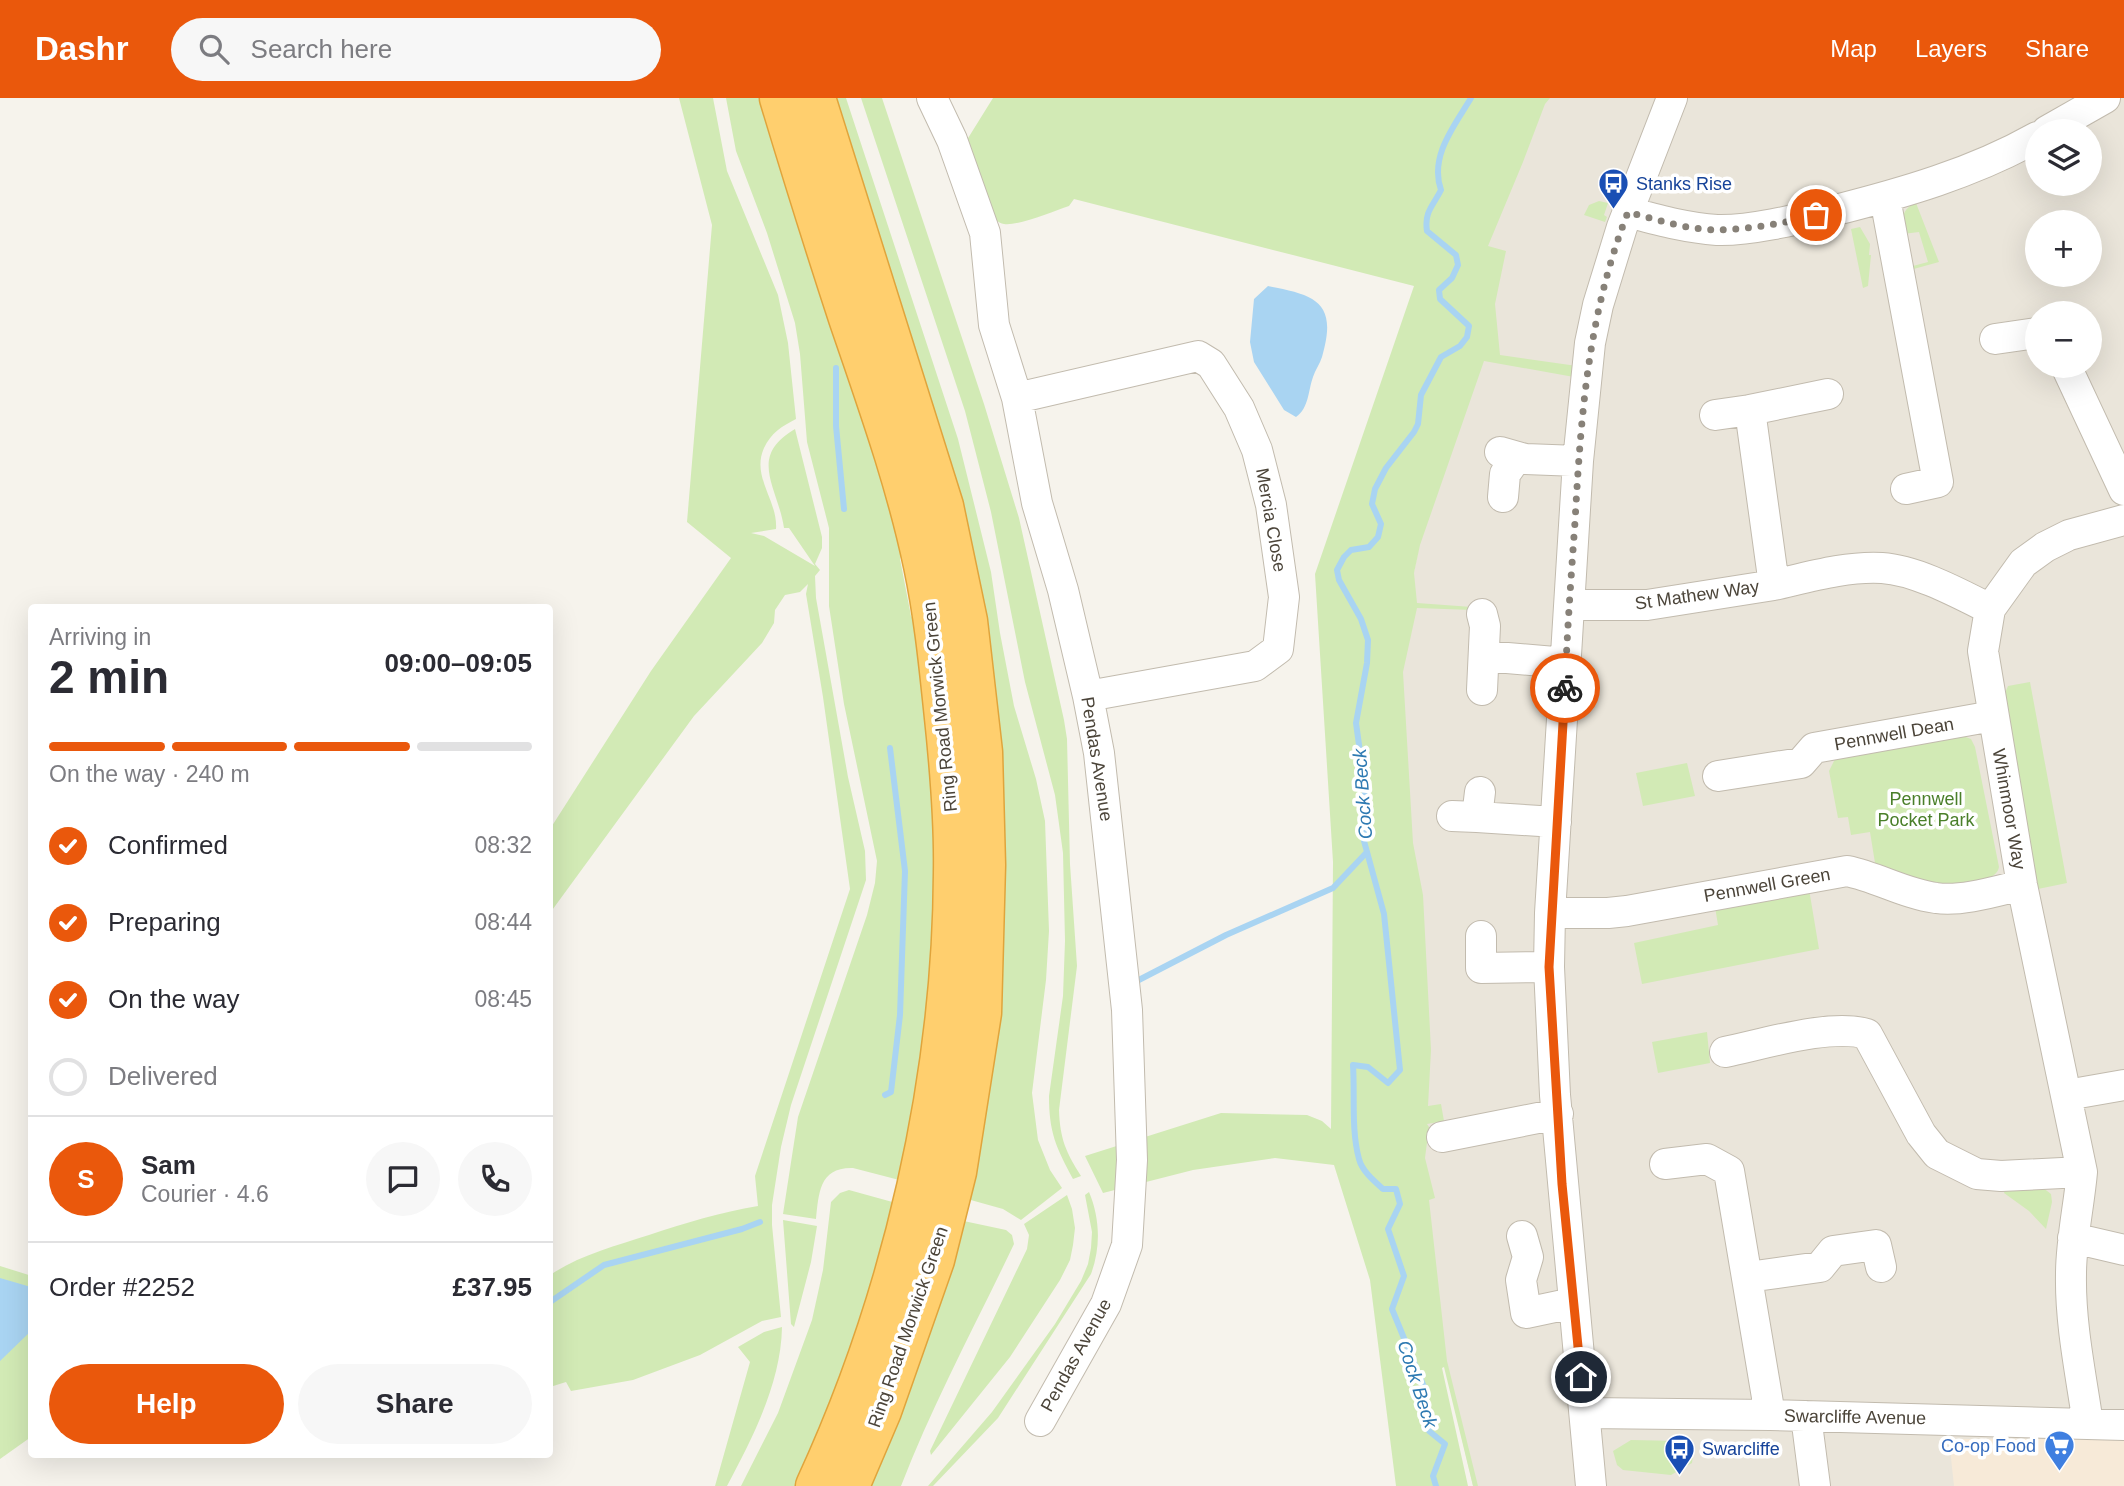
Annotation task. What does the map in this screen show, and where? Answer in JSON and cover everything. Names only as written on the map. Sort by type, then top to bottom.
[{"type":"highway","name":"Ring Road Morwick Green","points":[[779,98],[847,314],[900,468],[924,566],[938,657],[951,778],[953,859],[950,969],[934,1098],[919,1172],[890,1284],[866,1357],[815,1486]]},
{"type":"highway","name":"Ring Road Morwick Green","points":[[816,98],[944,506],[968,621],[984,752],[986,852],[982,1013],[957,1172],[935,1259],[882,1411],[850,1486]]},
{"type":"street","name":"Pendas Avenue","points":[[932,98],[952,140],[985,233],[994,325],[1017,398],[1037,503],[1063,590],[1088,696],[1099,753],[1127,1010],[1132,1160],[1127,1245],[1106,1304],[1040,1421]]},
{"type":"street","points":[[1591,1486],[1558,1114],[1549,967],[1550,912],[1578,461],[1590,343],[1602,293],[1628,212],[1672,98]]},
{"type":"street","points":[[2068,119],[2105,98]]},
{"type":"street","points":[[2117,98],[2124,108]]},
{"type":"street","points":[[1628,212],[1678,226],[1719,230],[1794,221],[1885,198],[1952,177],[2025,143]]},
{"type":"street","points":[[1885,198],[1938,482],[1906,489]]},
{"type":"street","points":[[1995,339],[2025,334]]},
{"type":"street","name":"Mercia Close","points":[[1017,398],[1198,356],[1211,364],[1239,408],[1257,450],[1271,505],[1284,597],[1279,649],[1255,666],[1088,696]]},
{"type":"street","points":[[2072,378],[2124,490]]},
{"type":"street","points":[[1715,415],[1828,394]]},
{"type":"street","name":"St Mathew Way","points":[[1570,606],[1647,605],[1774,584],[1750,410]]},
{"type":"street","points":[[1503,497],[1509,454],[1578,461]]},
{"type":"street","name":"Whinmoor Way","points":[[2088,1424],[2075,1334],[2071,1276],[2082,1172],[2022,885],[1983,651],[1990,609],[2023,563],[2045,547],[2069,535],[2124,520]]},
{"type":"street","points":[[1774,584],[1839,571],[1884,568],[1918,577],[1990,609]]},
{"type":"street","points":[[1482,614],[1485,626],[1482,690]]},
{"type":"street","points":[[1484,656],[1566,663]]},
{"type":"street","name":"Pennwell Dean","points":[[1718,776],[1801,763],[1814,748],[1993,716]]},
{"type":"street","points":[[1470,808],[1556,822]]},
{"type":"street","name":"Pennwell Green","points":[[1550,912],[1627,911],[1847,871],[1938,899],[1979,895],[2022,885]]},
{"type":"street","points":[[1481,936],[1469,968],[1549,967]]},
{"type":"street","points":[[1721,1050],[1860,1029],[1921,1134],[1937,1154],[1976,1174],[2034,1176],[2082,1172]]},
{"type":"street","points":[[2067,1095],[2124,1085]]},
{"type":"street","points":[[1442,1137],[1558,1114]]},
{"type":"street","points":[[1665,1164],[1707,1158],[1729,1171],[1770,1415]]},
{"type":"street","points":[[1522,1236],[1528,1256],[1521,1280],[1526,1313],[1573,1303]]},
{"type":"street","points":[[2073,1238],[2124,1250]]},
{"type":"street","points":[[1748,1277],[1820,1267],[1833,1251],[1876,1245],[1881,1267]]},
{"type":"street","name":"Swarcliffe Avenue","points":[[1586,1413],[1770,1415],[2124,1425]]},
{"type":"street","points":[[1806,1416],[1815,1486]]},
{"type":"shaded area","points":[[1527,98],[2124,98],[2124,1486],[1473,1486],[1445,1367],[1380,744],[1485,213]]},
{"type":"shaded area","points":[[1949,1439],[2124,1439],[2124,1486],[1954,1486]]},
{"type":"green space","points":[[679,98],[713,98],[727,171],[778,295],[788,343],[796,419],[774,434],[764,448],[761,459],[763,479],[776,518],[776,529],[751,533],[764,536],[815,566],[789,528],[784,528],[769,474],[772,451],[780,440],[795,429],[822,537],[822,548],[815,564],[820,570],[815,576],[816,598],[848,777],[865,851],[866,880],[791,1105],[781,1147],[772,1205],[772,1225],[781,1317],[762,1321],[700,1355],[633,1380],[571,1391],[566,1382],[553,1386],[553,1273],[586,1256],[611,1247],[703,1218],[758,1206],[755,1176],[850,889],[806,594],[808,584],[800,592],[785,595],[775,610],[774,623],[762,643],[694,716],[553,909],[553,824],[651,671],[731,558],[687,522],[712,225]]},
{"type":"green space","points":[[726,98],[768,98],[906,543],[900,559],[911,616],[923,629],[943,865],[907,1182],[853,1168],[833,1172],[827,1177],[820,1191],[816,1219],[783,1214],[798,1117],[867,915],[877,861],[844,704],[829,606],[829,528],[807,442],[795,323],[767,233],[736,151]]},
{"type":"green space","points":[[827,98],[846,98],[958,439],[991,572],[1014,706],[1036,779],[1045,821],[1049,931],[1046,980],[1032,1093],[1038,1140],[1050,1170],[1062,1188],[1021,1220],[1003,1209],[960,1197],[996,969]]},
{"type":"green space","points":[[861,98],[882,98],[984,404],[1019,518],[1064,720],[1077,966],[1059,1110],[1065,1145],[1081,1176],[1073,1179],[1055,1139],[1049,1109],[1063,996],[1065,941],[1063,853],[1055,795],[1025,682],[991,512],[965,411]]},
{"type":"green space","points":[[993,98],[1550,98],[1545,104],[1488,246],[1506,251],[1495,304],[1500,355],[1577,366],[1574,377],[1484,361],[1420,545],[1414,573],[1417,603],[1472,607],[1472,610],[1417,608],[1403,672],[1413,843],[1423,895],[1431,1050],[1428,1106],[1441,1104],[1444,1121],[1427,1124],[1429,1127],[1425,1158],[1435,1198],[1429,1200],[1447,1361],[1478,1486],[1473,1486],[1444,1367],[1442,1368],[1468,1486],[1396,1486],[1370,1280],[1334,1165],[1275,1158],[1193,1170],[1103,1193],[1085,1156],[1221,1113],[1307,1115],[1322,1121],[1331,1129],[1333,862],[1315,574],[1414,286],[1074,199],[1069,206],[1036,218],[1019,223],[1000,223],[991,214],[965,143]]},
{"type":"green space","points":[[1599,201],[1608,203],[1605,222],[1584,215],[1589,205]]},
{"type":"green space","points":[[1916,203],[1939,262],[1910,270],[1909,267],[1928,262],[1919,232],[1903,234],[1904,215],[1908,208]]},
{"type":"green space","points":[[1860,227],[1870,244],[1871,255],[1868,286],[1863,288],[1851,229]]},
{"type":"green space","points":[[2030,682],[2067,883],[2038,889],[1998,694],[2005,693],[2008,686]]},
{"type":"green space","name":"Pennwell Pocket Park","points":[[1963,736],[1971,739],[1975,747],[1999,867],[1996,873],[1968,884],[1936,884],[1915,880],[1875,863],[1870,832],[1851,835],[1848,817],[1838,818],[1829,771],[1835,759]]},
{"type":"green space","points":[[1687,763],[1695,796],[1643,806],[1636,773]]},
{"type":"green space","points":[[1807,877],[1819,949],[1642,984],[1634,943],[1718,925],[1713,895]]},
{"type":"green space","points":[[1707,1032],[1710,1063],[1658,1073],[1652,1042]]},
{"type":"green space","points":[[2038,1184],[2051,1194],[2052,1202],[2046,1229],[2029,1211],[2004,1193],[2005,1190]]},
{"type":"green space","points":[[849,1190],[896,1203],[862,1326],[799,1486],[741,1486],[778,1413],[812,1320],[823,1270],[831,1202],[840,1193]]},
{"type":"green space","points":[[1089,1192],[1098,1233],[1091,1274],[998,1418],[933,1486],[928,1486],[992,1412],[1055,1324],[1081,1281],[1091,1248],[1092,1232],[1085,1195]]},
{"type":"green space","points":[[1067,1195],[1075,1228],[1070,1260],[1060,1280],[1010,1357],[931,1455],[930,1451],[1027,1249],[1029,1235],[1024,1224]]},
{"type":"green space","points":[[783,1220],[817,1226],[811,1262],[794,1327],[791,1324]]},
{"type":"green space","points":[[959,1220],[1006,1230],[1012,1235],[1014,1244],[941,1394],[901,1486],[863,1486]]},
{"type":"green space","points":[[0,1266],[28,1275],[28,1439],[0,1459]]},
{"type":"green space","points":[[782,1327],[777,1369],[756,1429],[727,1486],[715,1486],[750,1362],[738,1347],[764,1332]]},
{"type":"green space","points":[[1631,1440],[1681,1441],[1694,1449],[1692,1463],[1671,1475],[1623,1470],[1617,1465],[1613,1451]]},
{"type":"water","points":[[1268,286],[1310,298],[1319,304],[1325,313],[1326,339],[1322,357],[1306,404],[1296,417],[1284,410],[1254,362],[1250,342],[1254,299]]},
{"type":"water","points":[[0,1278],[28,1286],[28,1334],[0,1361]]},
{"type":"waterway","name":"Cock Beck","points":[[1436,1486],[1433,1476],[1445,1444],[1429,1431],[1424,1387],[1392,1309],[1404,1276],[1388,1229],[1400,1204],[1396,1189],[1383,1189],[1363,1168],[1355,1136],[1353,1065],[1368,1067],[1388,1083],[1400,1070],[1384,914],[1364,841],[1365,788],[1356,723],[1367,663],[1368,640],[1361,619],[1339,580],[1337,570],[1351,550],[1369,547],[1378,537],[1381,524],[1372,504],[1375,489],[1386,468],[1414,432],[1418,424],[1421,395],[1441,357],[1460,346],[1467,337],[1469,326],[1440,299],[1439,290],[1452,278],[1458,265],[1456,255],[1427,231],[1426,224],[1430,209],[1441,190],[1438,177],[1441,153],[1451,130],[1471,98]]},
{"type":"waterway","points":[[836,368],[836,426],[844,509]]},
{"type":"waterway","points":[[885,1095],[891,1092],[900,1015],[905,871],[890,748]]},
{"type":"waterway","points":[[1133,983],[1226,935],[1333,888],[1367,852]]},
{"type":"waterway","points":[[553,1300],[604,1265],[760,1222]]},
{"type":"way so far","points":[[1565,688],[1578,461],[1590,343],[1598,305],[1628,212],[1678,226],[1719,230],[1794,221],[1816,215]]},
{"type":"place","name":"Stanks Rise","points":[[1613,211]]},
{"type":"place","name":"Co-op Food","points":[[2059,1473]]},
{"type":"place","name":"Swarcliffe","points":[[1679,1476]]},
{"type":"route","points":[[1565,688],[1550,912],[1549,967],[1555,1095],[1581,1377]]}]
